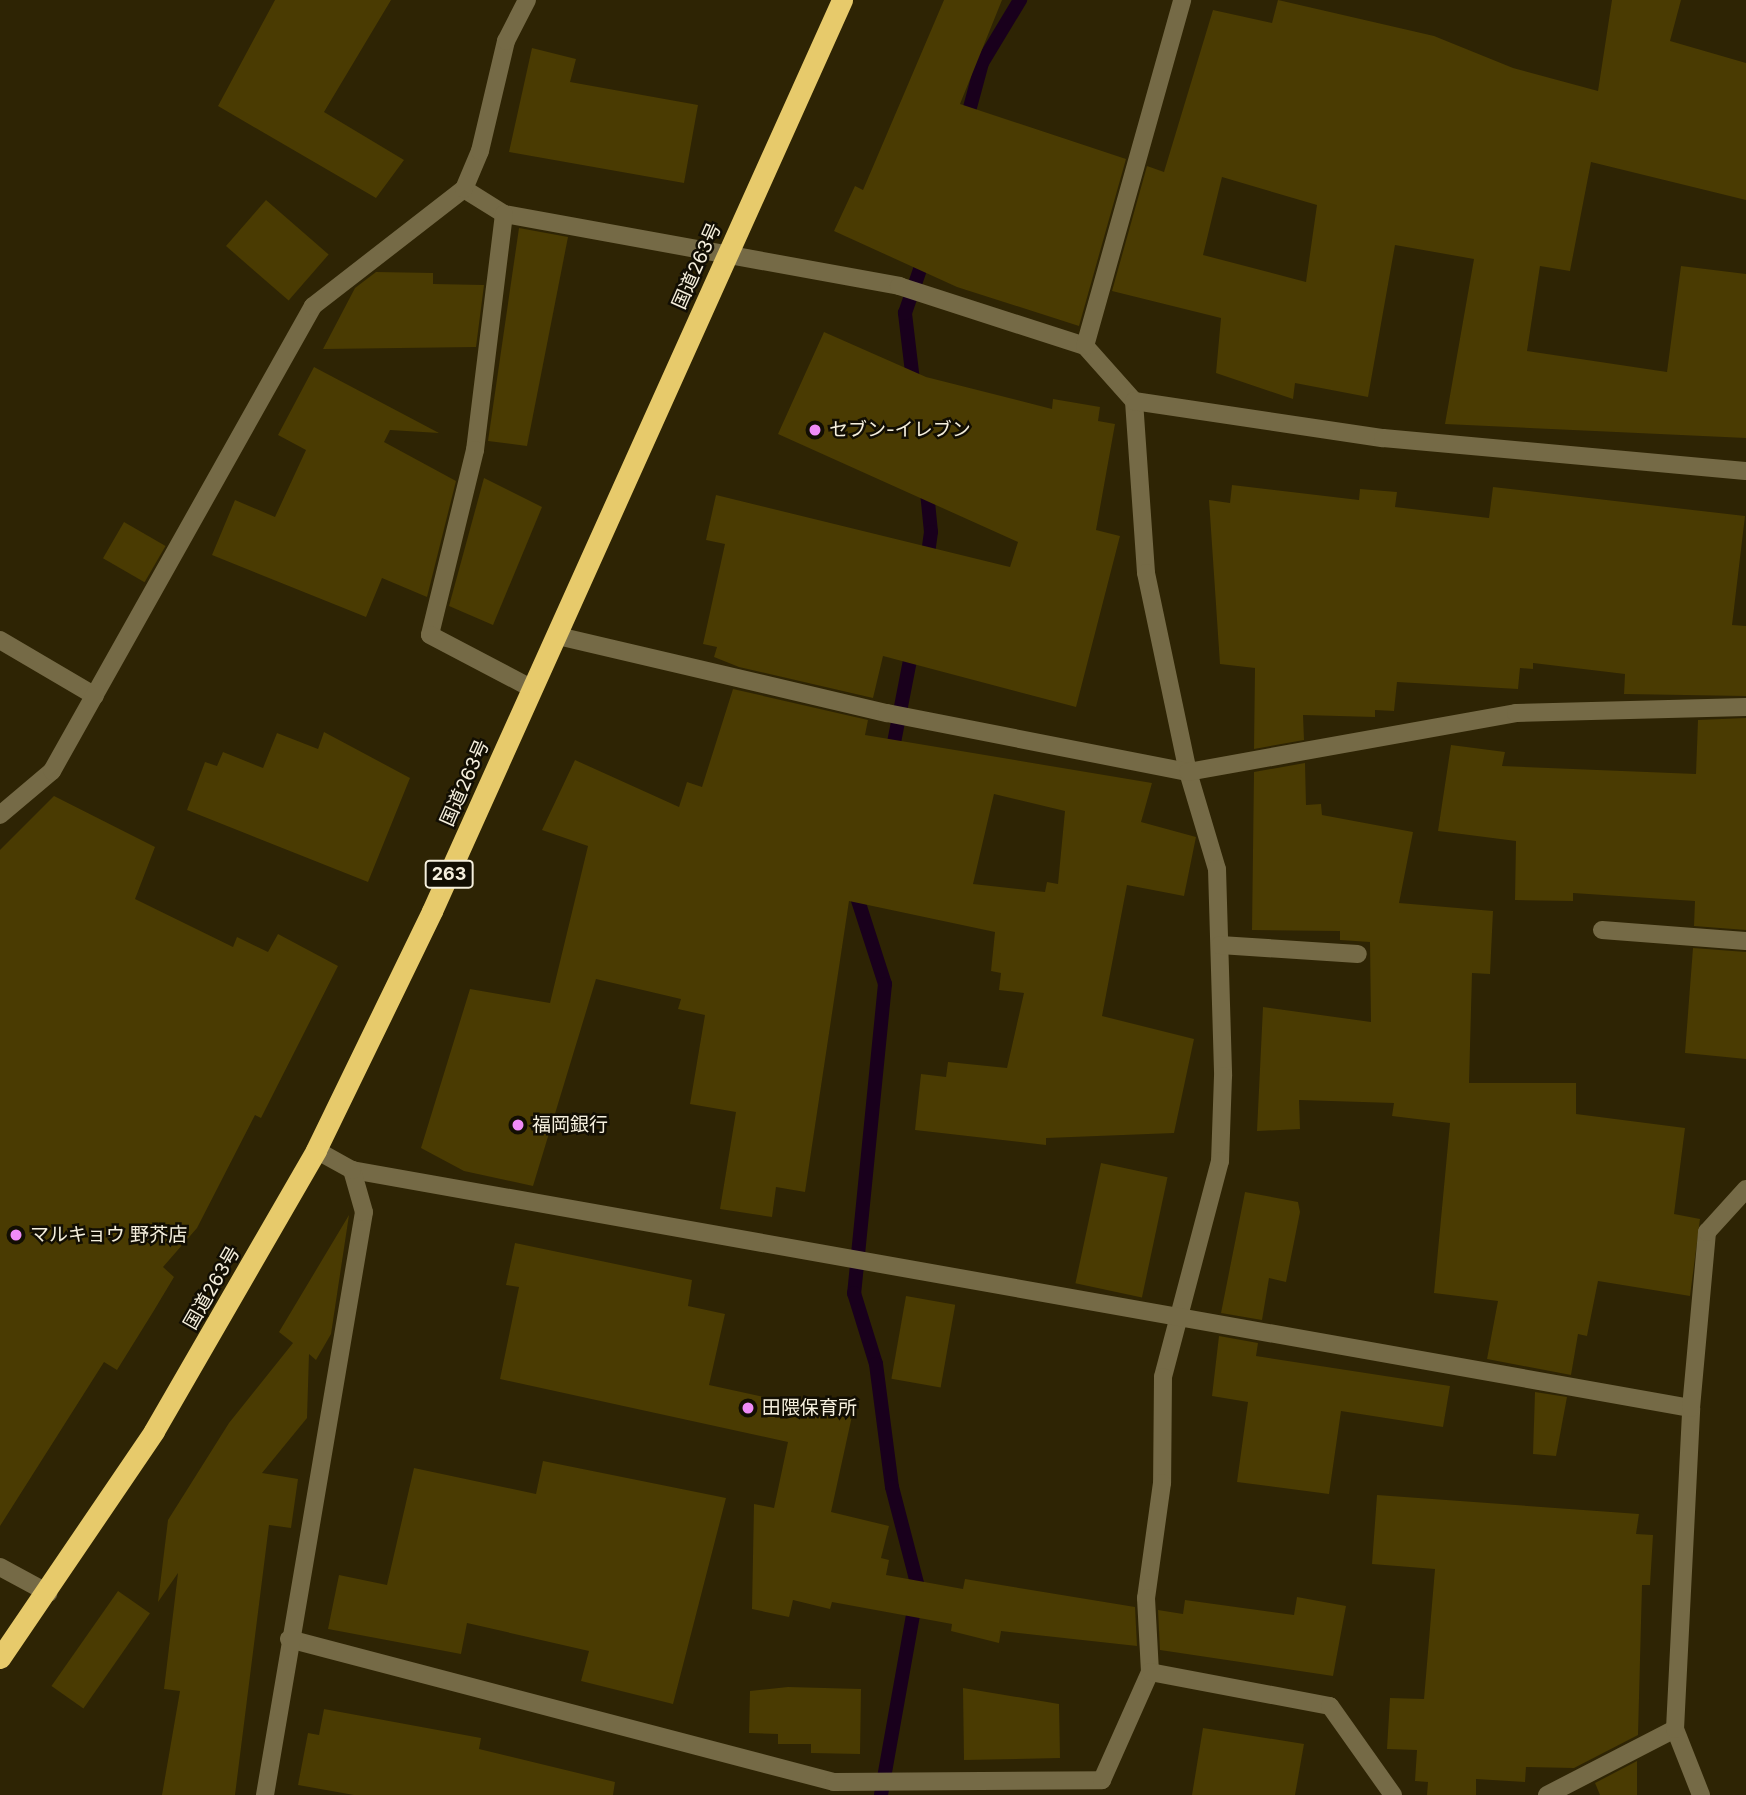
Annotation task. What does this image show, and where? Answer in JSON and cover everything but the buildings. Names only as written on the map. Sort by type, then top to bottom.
[{"type":"highway","name":"国道263号","points":[[0,1658],[48,1593],[161,1419],[316,1150],[558,636],[842,0]]},
{"type":"street","points":[[0,815],[52,771],[313,306],[464,188],[480,151],[506,41],[527,0]]},
{"type":"street","points":[[1085,346],[1182,0]]},
{"type":"street","points":[[289,1639],[834,1782],[1102,1780],[1150,1672],[1146,1598],[1162,1483],[1163,1377],[1175,1315],[1220,1161],[1220,945],[1217,869],[1188,772],[1146,573],[1134,401],[1085,346],[899,286],[504,214],[464,188]]},
{"type":"street","points":[[504,214],[475,450],[430,635],[533,689]]},
{"type":"street","points":[[1134,401],[1382,438],[1746,471]]},
{"type":"street","points":[[558,636],[887,713],[1188,772],[1516,713],[1746,707]]},
{"type":"street","points":[[0,640],[95,696]]},
{"type":"street","points":[[1602,930],[1746,941]]},
{"type":"street","points":[[1220,945],[1358,954]]},
{"type":"street","points":[[316,1150],[352,1170],[1691,1408]]},
{"type":"street","points":[[265,1795],[289,1639],[364,1212],[352,1170]]},
{"type":"street","points":[[1702,1795],[1675,1728],[1691,1408],[1707,1232],[1746,1189]]},
{"type":"street","points":[[0,1567],[48,1593]]},
{"type":"street","points":[[1150,1672],[1329,1706],[1393,1795]]},
{"type":"street","points":[[1548,1795],[1675,1728]]},
{"type":"waterway","points":[[965,126],[982,63],[1020,0]]},
{"type":"waterway","points":[[914,389],[905,313],[926,252]]},
{"type":"waterway","points":[[926,482],[931,532],[926,566]]},
{"type":"waterway","points":[[891,758],[913,645]]},
{"type":"waterway","points":[[854,888],[885,984],[854,1293],[876,1364],[892,1487],[918,1587],[881,1795]]},
{"type":"place","name":"セブン-イレブン","points":[[815,430]]},
{"type":"place","name":"福岡銀行","points":[[518,1125]]},
{"type":"place","name":"マルキョウ 野芥店","points":[[16,1235]]},
{"type":"place","name":"田隈保育所","points":[[748,1408]]}]
